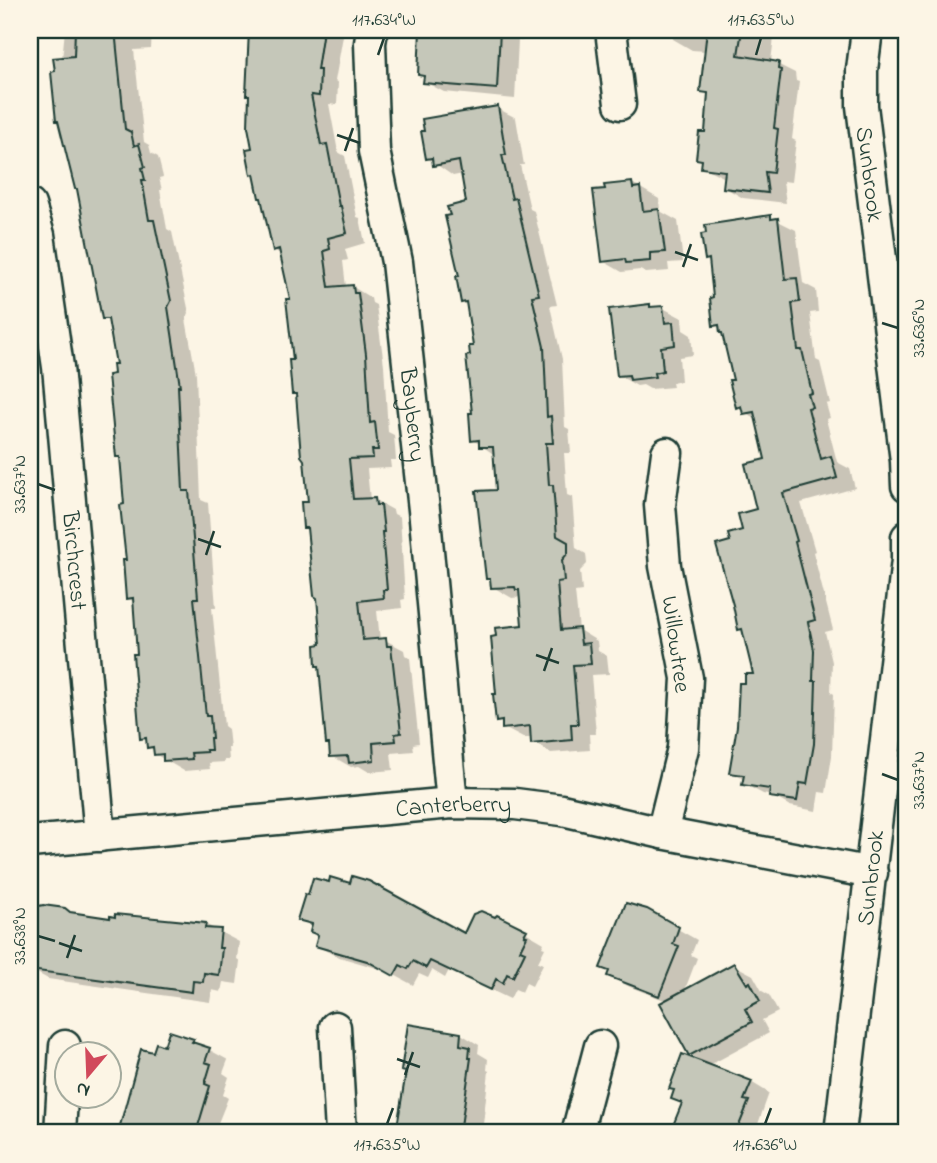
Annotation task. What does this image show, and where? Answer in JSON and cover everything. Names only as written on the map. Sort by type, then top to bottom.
[{"type":"street","name":"Bayberry","points":[[372,30],[370,43],[374,151],[397,262],[452,803]]},
{"type":"street","points":[[611,30],[620,104]]},
{"type":"street","name":"Sunbrook","points":[[866,30],[862,106],[907,486]]},
{"type":"street","name":"Birchcrest","points":[[30,205],[39,235],[58,368],[100,836]]},
{"type":"street","name":"Willowtree","points":[[662,833],[683,748],[687,678],[666,566],[660,505],[667,453]]},
{"type":"street","name":"Sunbrook","points":[[840,1133],[872,873],[907,560],[907,537]]},
{"type":"street","name":"Canterberry","points":[[30,842],[452,803],[515,804],[562,810],[662,833],[872,873]]},
{"type":"street","points":[[335,1027],[341,1133]]},
{"type":"street","points":[[577,1133],[600,1046]]},
{"type":"street","points":[[60,1133],[61,1110]]},
{"type":"building","points":[[75,30],[115,30],[125,129],[131,132],[134,146],[139,144],[145,167],[142,168],[145,180],[142,180],[149,220],[154,220],[171,301],[168,307],[180,386],[183,491],[189,491],[198,598],[194,598],[206,716],[210,716],[212,738],[211,750],[191,753],[192,759],[163,761],[163,754],[154,755],[153,747],[147,748],[146,738],[140,739],[133,654],[137,654],[133,598],[126,599],[123,560],[126,560],[120,505],[124,504],[120,457],[116,457],[108,375],[114,374],[113,364],[116,364],[108,319],[102,319],[77,189],[56,121],[51,72],[55,71],[53,58],[74,56]]},
{"type":"building","points":[[249,30],[323,30],[317,70],[320,70],[319,96],[311,95],[321,145],[327,144],[347,233],[328,238],[330,249],[324,251],[329,287],[353,285],[354,293],[358,293],[366,354],[370,423],[375,422],[378,450],[372,450],[373,458],[349,459],[353,499],[375,498],[376,505],[381,505],[384,532],[387,590],[383,590],[384,598],[359,601],[363,640],[386,638],[387,646],[391,646],[401,733],[395,734],[396,741],[373,743],[374,760],[349,763],[348,756],[330,757],[329,744],[326,744],[319,666],[316,666],[315,645],[321,644],[317,598],[314,596],[307,528],[303,528],[301,502],[308,502],[304,460],[301,456],[296,394],[292,394],[289,360],[293,360],[286,299],[290,299],[279,249],[273,251],[246,149],[252,148],[248,127],[249,95],[246,95]]},
{"type":"building","points":[[420,30],[500,30],[497,89],[423,83],[424,76],[418,75]]},
{"type":"building","points":[[707,30],[742,30],[738,55],[779,62],[778,69],[781,70],[774,128],[778,129],[773,173],[765,172],[768,193],[723,188],[725,171],[701,168],[702,160],[696,159],[699,132],[705,132],[708,93],[700,92]]},
{"type":"building","points":[[498,106],[506,155],[502,155],[512,199],[516,198],[539,295],[532,296],[544,347],[547,417],[551,416],[553,443],[546,443],[549,485],[553,485],[557,536],[568,542],[568,553],[562,560],[564,581],[557,582],[561,630],[579,628],[581,644],[589,643],[591,664],[573,665],[578,724],[571,724],[572,740],[531,744],[530,726],[502,729],[502,721],[496,722],[491,637],[496,636],[495,628],[522,625],[519,590],[515,587],[491,588],[490,579],[486,579],[476,491],[496,490],[493,447],[479,447],[479,440],[471,441],[469,413],[472,413],[466,356],[470,355],[469,346],[473,346],[466,302],[461,303],[456,276],[459,276],[445,216],[450,215],[447,207],[466,202],[459,161],[433,166],[432,158],[426,159],[421,131],[424,131],[422,119]]},
{"type":"building","points":[[632,182],[633,188],[640,187],[643,211],[659,209],[665,252],[650,253],[650,261],[626,263],[625,259],[602,262],[593,190],[605,189],[604,185]]},
{"type":"building","points":[[771,215],[771,219],[778,218],[785,279],[797,278],[800,302],[792,303],[798,350],[802,350],[812,393],[808,394],[812,407],[808,408],[821,459],[831,456],[837,478],[783,493],[815,620],[808,622],[814,650],[813,681],[816,681],[814,744],[807,784],[800,783],[797,801],[769,797],[770,789],[742,785],[744,775],[729,773],[737,726],[739,683],[745,683],[745,674],[753,674],[742,629],[738,630],[716,545],[730,541],[728,534],[742,530],[738,514],[756,509],[745,464],[765,459],[754,412],[743,414],[741,406],[736,408],[729,380],[733,380],[722,333],[719,325],[713,326],[709,259],[705,260],[701,234],[706,233],[705,225]]},
{"type":"building","points":[[650,304],[650,307],[663,306],[665,323],[673,322],[675,345],[661,347],[663,371],[654,373],[655,377],[630,380],[629,375],[617,376],[609,309]]},
{"type":"building","points":[[352,876],[369,881],[464,933],[473,914],[481,911],[495,917],[497,915],[527,930],[520,950],[525,952],[513,977],[507,974],[503,983],[496,979],[491,990],[430,961],[426,968],[413,961],[408,969],[400,965],[394,976],[367,961],[315,946],[318,935],[310,932],[312,924],[297,920],[313,878],[329,882],[330,877],[350,883]]},
{"type":"building","points":[[626,903],[647,909],[679,927],[673,944],[679,946],[659,996],[607,976],[609,971],[600,968]]},
{"type":"building","points":[[43,905],[110,918],[115,917],[115,914],[206,923],[205,928],[221,929],[219,975],[204,973],[203,982],[193,981],[192,992],[30,970],[30,908]]},
{"type":"building","points":[[734,963],[747,984],[750,982],[760,1001],[745,1009],[752,1022],[689,1056],[660,1003]]},
{"type":"building","points":[[408,1024],[461,1033],[460,1045],[470,1047],[471,1058],[460,1133],[396,1133],[406,1072],[401,1071]]},
{"type":"building","points":[[169,1031],[194,1039],[192,1042],[210,1048],[205,1062],[211,1064],[205,1084],[210,1086],[196,1133],[118,1133],[141,1049],[153,1052],[156,1043],[164,1046]]},
{"type":"building","points":[[682,1054],[752,1081],[744,1100],[749,1101],[736,1133],[670,1133],[682,1103],[671,1099],[674,1090],[669,1089]]}]
